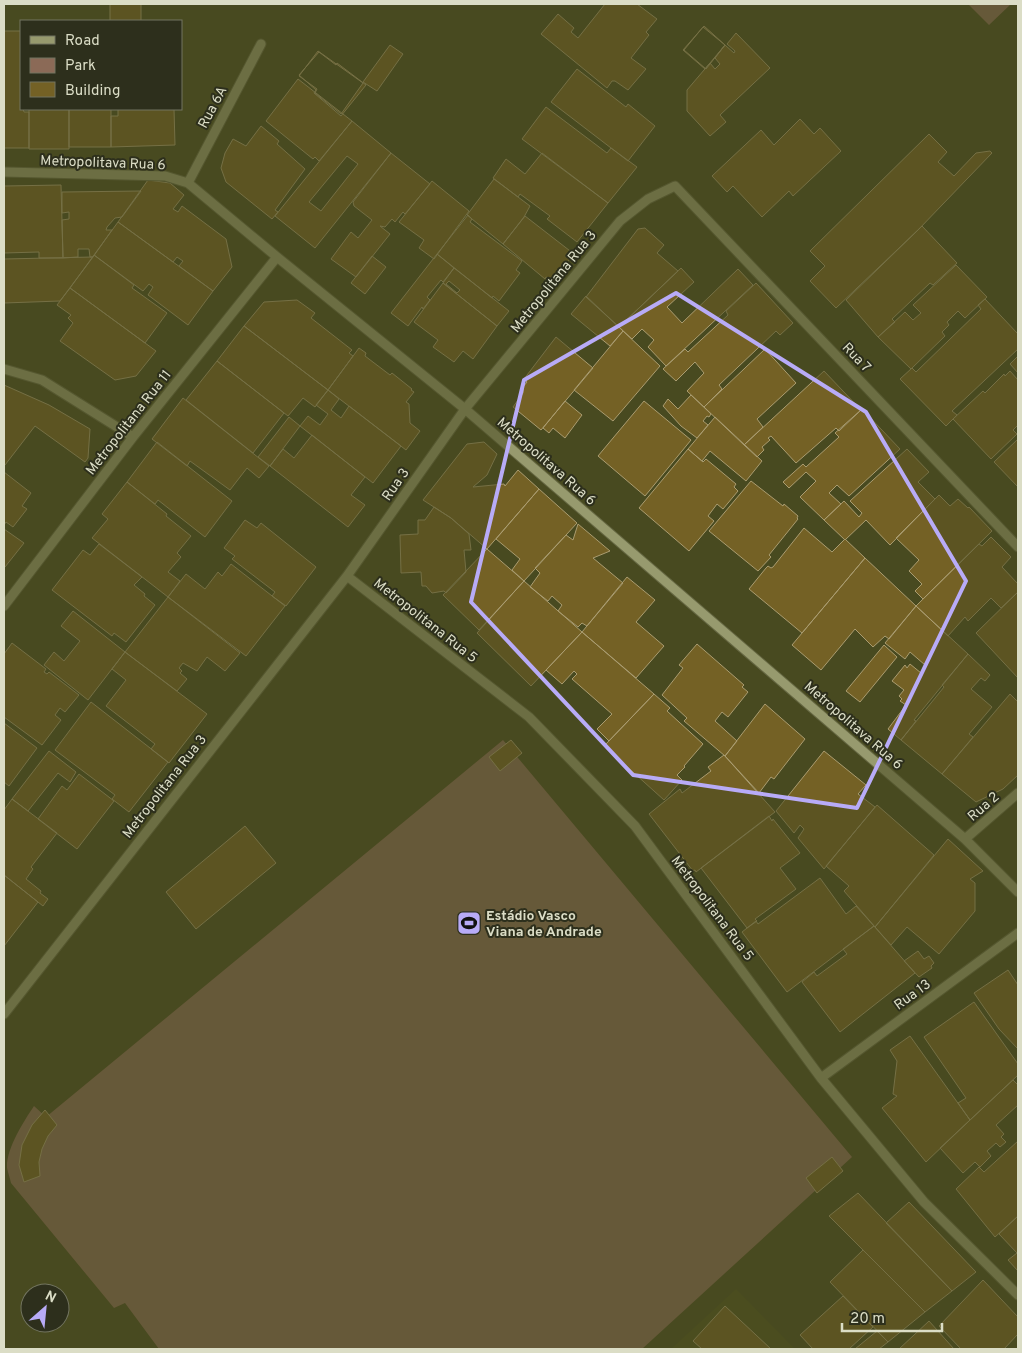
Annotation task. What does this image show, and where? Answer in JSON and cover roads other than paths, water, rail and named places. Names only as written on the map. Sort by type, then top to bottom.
[{"type":"street","name":"Rua 6A","points":[[188,183],[261,44]]},
{"type":"street","name":"Metropolitava Rua 6","points":[[4,172],[165,176],[188,183],[465,409],[965,839],[1018,892]]},
{"type":"street","name":"Metropolitana Rua 3","points":[[465,409],[620,221],[648,199],[675,186]]},
{"type":"street","name":"Rua 7","points":[[675,186],[1018,547]]},
{"type":"street","name":"Metropolitana Rua 11","points":[[4,606],[132,437],[277,257]]},
{"type":"street","points":[[4,368],[42,380],[132,437]]},
{"type":"street","name":"Rua 3","points":[[346,576],[465,409]]},
{"type":"street","name":"Metropolitana Rua 3","points":[[4,1014],[346,576]]},
{"type":"street","name":"Metropolitana Rua 5","points":[[346,576],[529,717],[635,826],[821,1078],[924,1202],[1018,1295]]},
{"type":"street","name":"Rua 2","points":[[965,839],[1018,793]]},
{"type":"street","name":"Rua 13","points":[[821,1078],[1018,933]]},
{"type":"place","name":"Estádio Vasco Viana de Andrade","points":[[469,923]]}]
